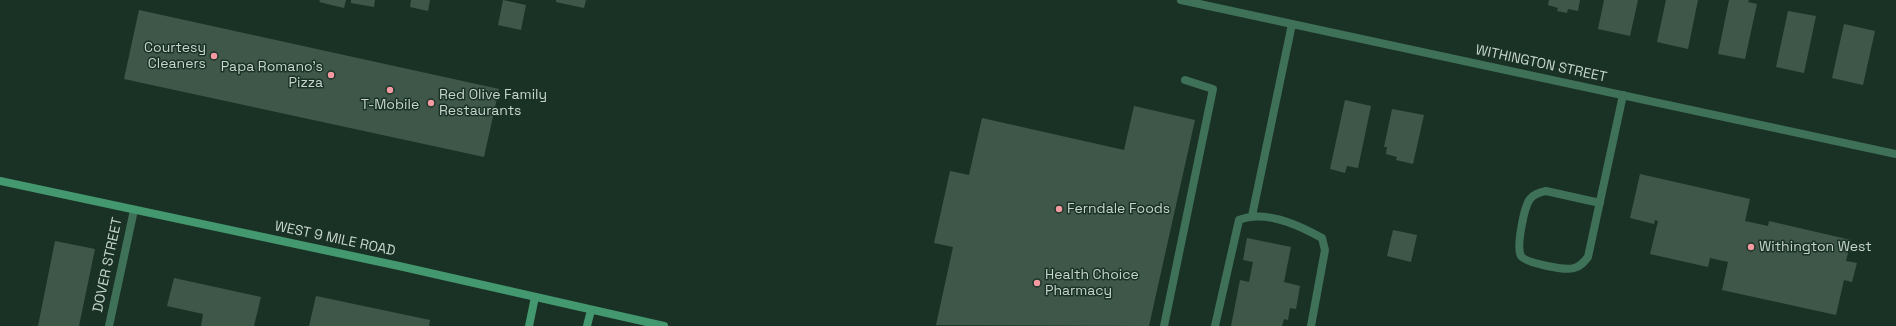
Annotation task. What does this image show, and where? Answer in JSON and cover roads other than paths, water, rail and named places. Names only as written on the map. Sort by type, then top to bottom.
[{"type":"main road","name":"WEST 9 MILE ROAD","points":[[0,181],[664,326]]},
{"type":"main road","points":[[529,326],[535,297]]},
{"type":"main road","points":[[587,326],[590,310]]},
{"type":"street","name":"WITHINGTON STREET","points":[[1181,0],[1896,154]]},
{"type":"street","points":[[1252,216],[1292,24]]},
{"type":"street","points":[[1164,326],[1213,89],[1185,80]]},
{"type":"street","points":[[1600,203],[1546,191],[1531,198],[1527,205],[1519,246],[1520,255],[1525,260],[1563,269],[1574,268],[1583,263],[1588,257],[1600,203],[1623,95]]},
{"type":"street","name":"DOVER STREET","points":[[108,326],[134,210]]},
{"type":"street","points":[[1215,326],[1239,220],[1249,216],[1276,218],[1303,227],[1322,238],[1325,250],[1312,326]]},
{"type":"place","name":"Courtesy Cleaners","points":[[214,56]]},
{"type":"place","name":"Papa Romano's Pizza","points":[[331,75]]},
{"type":"place","name":"T-Mobile","points":[[390,90]]},
{"type":"place","name":"Red Olive Family Restaurants","points":[[431,103]]},
{"type":"place","name":"Ferndale Foods","points":[[1059,209]]},
{"type":"place","name":"Withington West","points":[[1751,247]]},
{"type":"place","name":"Health Choice Pharmacy","points":[[1037,283]]}]
